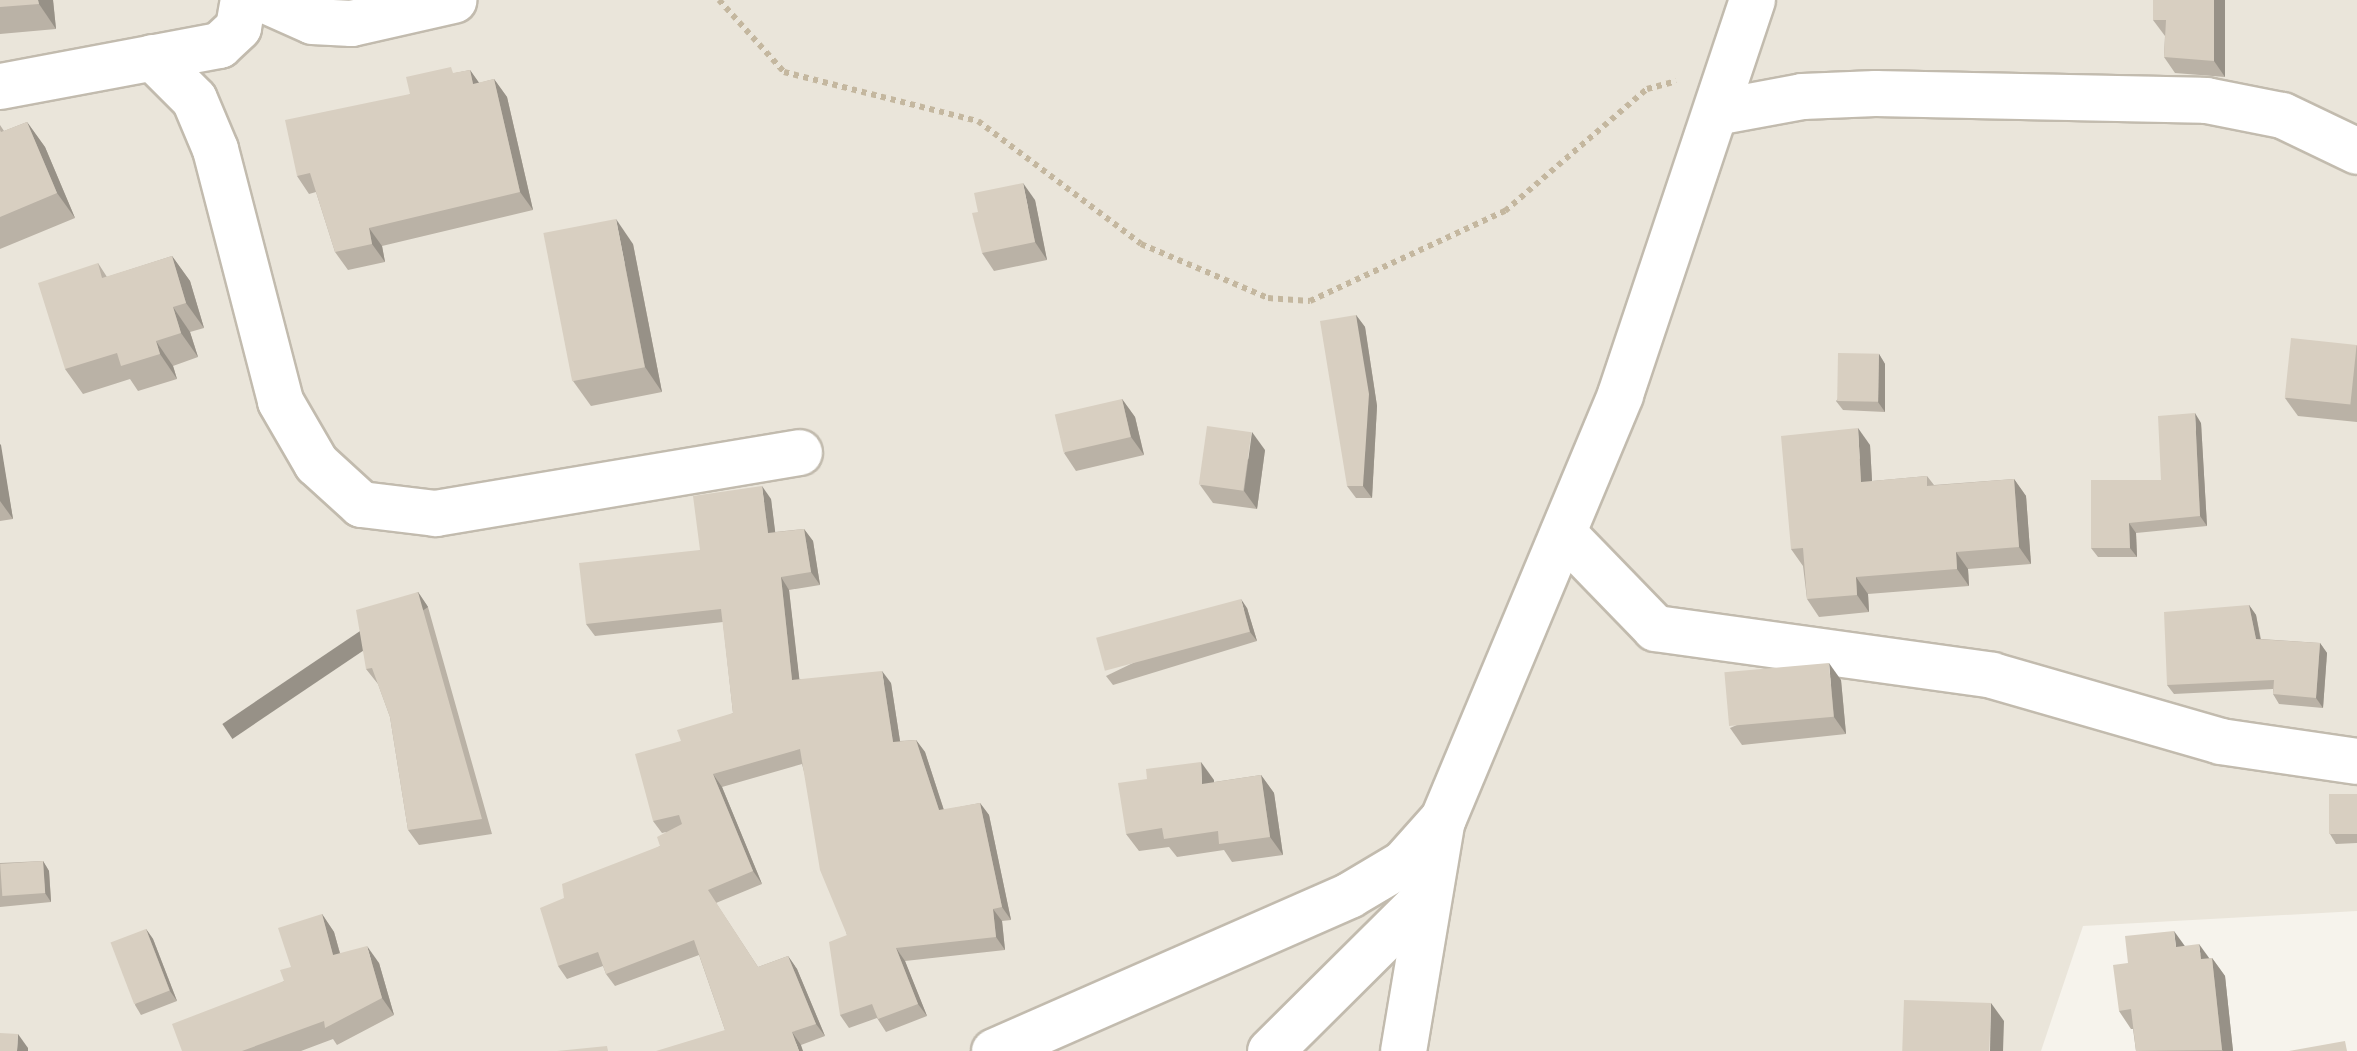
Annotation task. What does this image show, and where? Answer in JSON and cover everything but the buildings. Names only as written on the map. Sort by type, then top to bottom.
[{"type":"street","points":[[0,86],[219,45],[238,27],[243,0]]},
{"type":"street","points":[[265,0],[312,22],[351,23],[453,0]]},
{"type":"street","points":[[1403,1051],[1425,897],[1442,818],[1620,394],[1752,0]]},
{"type":"street","points":[[152,57],[194,99],[215,150],[280,402],[316,464],[361,504],[435,513],[799,452]]},
{"type":"street","points":[[1716,112],[1802,96],[1875,93],[2186,99],[2282,115],[2357,151]]},
{"type":"street","points":[[1563,534],[1655,628],[1992,675],[2220,742],[2357,760]]},
{"type":"street","points":[[994,1051],[1349,894],[1403,863],[1442,818]]},
{"type":"street","points":[[1270,1051],[1425,897]]},
{"type":"path","points":[[719,0],[784,72],[978,121],[1141,244],[1268,298],[1310,301],[1505,211],[1647,89],[1730,67]]},
{"type":"shaded area","points":[[0,0],[2357,0],[2357,911],[2083,926],[2041,1051],[0,1051]]}]
